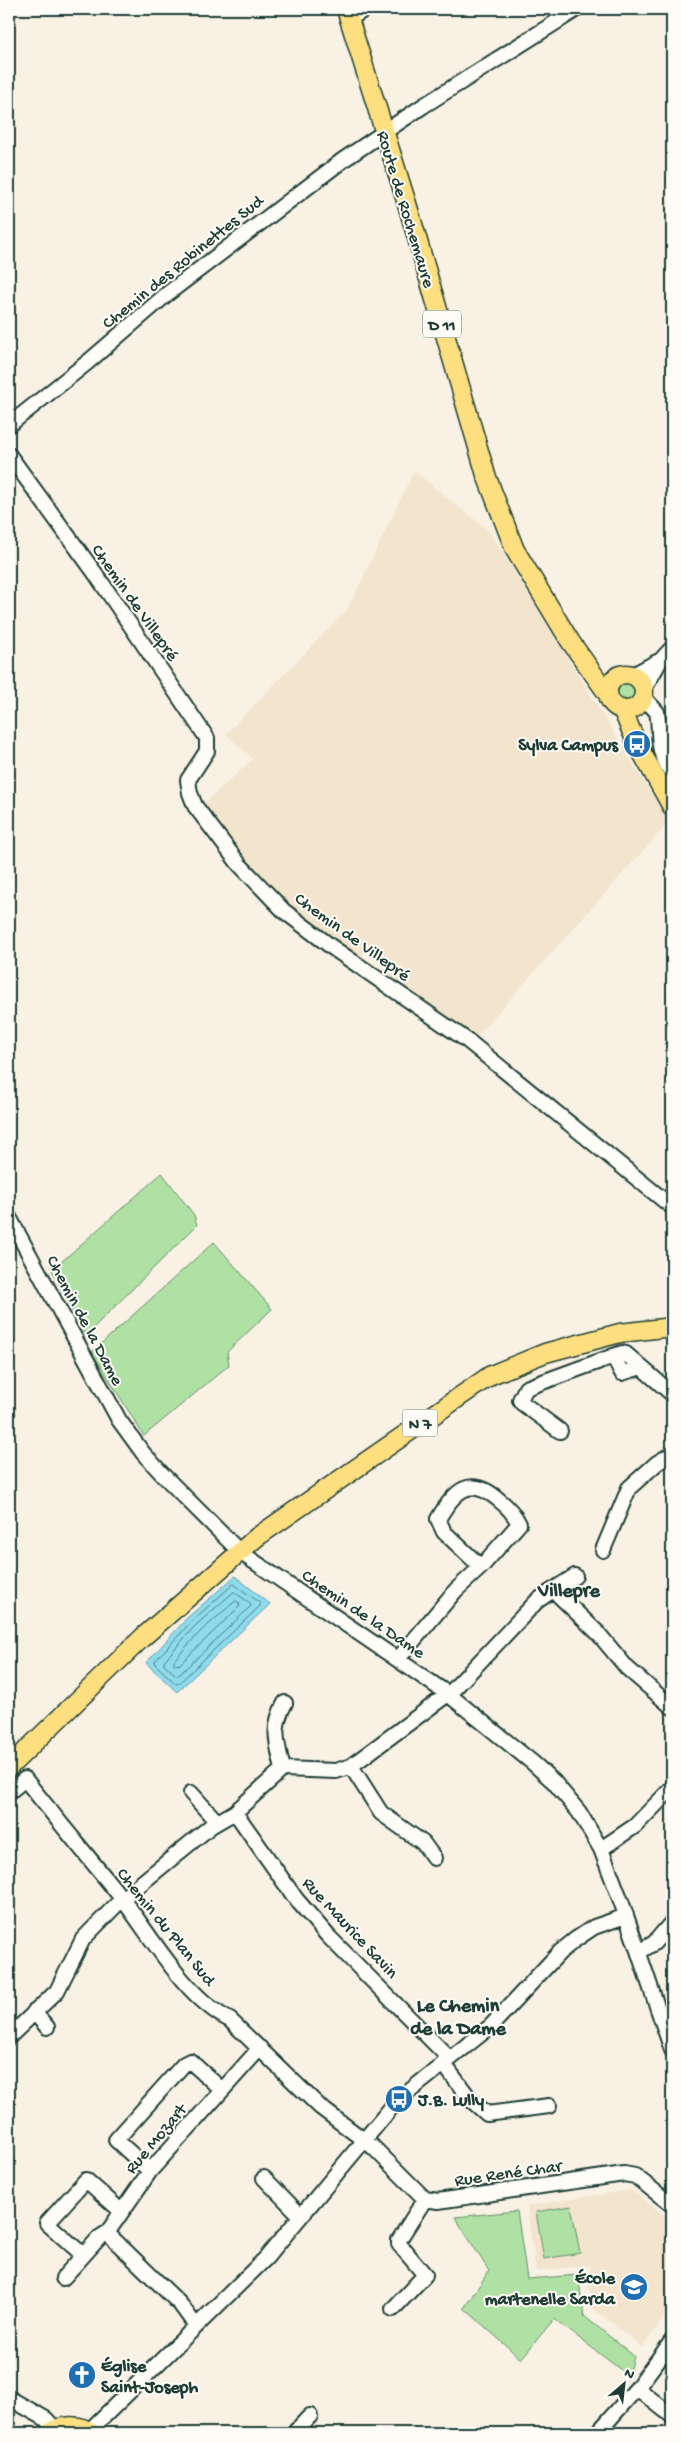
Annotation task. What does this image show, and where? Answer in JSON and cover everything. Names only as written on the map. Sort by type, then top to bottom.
[{"type":"main road","name":"Route de Rochemaure","points":[[347,14],[408,207],[483,466],[501,518],[515,550],[562,628],[608,693],[611,702],[633,692],[562,628]]},
{"type":"main road","points":[[633,692],[650,768],[672,807]]},
{"type":"main road","name":"N 7","points":[[10,1763],[143,1637],[240,1552],[288,1514],[490,1375],[545,1353],[620,1333],[672,1327]]},
{"type":"main road","name":"N 7","points":[[620,1333],[672,1337]]},
{"type":"main road","points":[[52,2431],[71,2426],[90,2432]]},
{"type":"street","points":[[347,14],[364,9]]},
{"type":"street","name":"Chemin des Robinettes Sud","points":[[9,425],[88,362],[167,294],[343,160],[423,106],[577,9]]},
{"type":"street","name":"Chemin de Villepré","points":[[9,455],[95,573],[207,738],[207,752],[188,780],[190,793],[195,806],[239,864],[284,911],[333,948],[468,1041],[672,1207]]},
{"type":"street","points":[[672,648],[633,692],[657,712],[658,742],[663,759],[672,773]]},
{"type":"street","name":"Chemin de la Dame","points":[[9,1217],[119,1420],[143,1453],[240,1552],[448,1694],[554,1782],[579,1812],[600,1849],[639,1952],[672,2050]]},
{"type":"street","points":[[560,1431],[522,1403],[520,1400],[526,1388],[613,1356],[626,1354],[672,1394]]},
{"type":"street","points":[[603,1550],[629,1488],[657,1463],[672,1454]]},
{"type":"street","points":[[398,1659],[456,1590],[481,1567],[519,1524],[513,1512],[486,1488],[475,1487],[463,1489],[445,1507],[438,1519],[444,1532],[481,1567]]},
{"type":"street","points":[[9,2037],[57,1991],[83,1939],[122,1899],[217,1822],[235,1812],[283,1769],[336,1771],[351,1766],[448,1694],[537,1601],[575,1576]]},
{"type":"street","points":[[553,1590],[597,1632],[627,1668],[672,1707]]},
{"type":"street","points":[[283,1769],[275,1732],[276,1722],[285,1703]]},
{"type":"street","points":[[351,1766],[381,1813],[423,1842],[434,1858]]},
{"type":"street","name":"Chemin du Plan Sud","points":[[9,1792],[24,1779],[122,1899],[188,1987],[219,2015],[230,2020],[320,2107],[363,2140]]},
{"type":"street","points":[[600,1849],[635,1826],[672,1788]]},
{"type":"street","points":[[191,1793],[217,1822]]},
{"type":"street","name":"Rue Maurice Savin","points":[[235,1812],[296,1899],[315,1922],[447,2061],[470,2099],[487,2114],[549,2106]]},
{"type":"street","points":[[90,2432],[266,2258],[396,2102],[491,2026],[560,1952],[576,1938],[594,1927],[626,1916]]},
{"type":"street","points":[[639,1952],[654,1943],[672,1922]]},
{"type":"street","points":[[34,2012],[47,2027]]},
{"type":"street","name":"Rue Mozart","points":[[63,2278],[82,2255],[107,2233],[150,2171],[221,2089],[260,2048]]},
{"type":"street","points":[[150,2171],[116,2140],[184,2064],[190,2061],[198,2066],[221,2089]]},
{"type":"street","points":[[363,2140],[373,2147],[425,2199],[399,2240],[399,2244],[425,2275],[393,2309]]},
{"type":"street","name":"Rue René Char","points":[[425,2199],[438,2201],[624,2174],[634,2176],[672,2205]]},
{"type":"street","points":[[264,2178],[301,2216]]},
{"type":"street","points":[[82,2255],[47,2223],[86,2180],[121,2212]]},
{"type":"street","points":[[107,2233],[180,2304],[196,2326]]},
{"type":"street","points":[[608,2433],[601,2429],[637,2388],[672,2341]]},
{"type":"street","points":[[637,2388],[672,2416]]},
{"type":"street","points":[[9,2398],[46,2419],[52,2431]]},
{"type":"street","points":[[294,2433],[310,2416]]},
{"type":"shaded area","points":[[414,471],[490,532],[669,822],[473,1040],[381,975],[389,959],[376,946],[357,958],[286,905],[241,857],[204,804],[253,759],[226,734],[348,609]]},
{"type":"shaded area","points":[[631,2190],[672,2221],[672,2307],[642,2347],[593,2308],[587,2280],[591,2265],[536,2271],[527,2206]]},
{"type":"green space","points":[[626,680],[634,684],[638,692],[634,700],[626,704],[618,700],[614,692],[618,684]]},
{"type":"green space","points":[[162,1173],[194,1215],[197,1225],[85,1336],[52,1270]]},
{"type":"green space","points":[[214,1242],[272,1309],[227,1352],[229,1365],[144,1436],[92,1352]]},
{"type":"green space","points":[[571,2206],[580,2253],[544,2259],[536,2212]]},
{"type":"green space","points":[[517,2211],[527,2279],[578,2275],[584,2316],[634,2356],[629,2376],[554,2319],[521,2359],[464,2308],[489,2271],[455,2217]]},
{"type":"water","points":[[235,1576],[270,1604],[177,1692],[146,1663],[187,1618]]},
{"type":"place","name":"Sylva Campus","points":[[637,744]]},
{"type":"place","name":"J.B. Lully","points":[[399,2099]]},
{"type":"place","name":"École martenelle Sarda","points":[[634,2287]]},
{"type":"place","name":"Église Saint-Joseph","points":[[82,2375]]},
{"type":"district","name":"Villepre","points":[[569,1589]]},
{"type":"district","name":"Le Chemin de la Dame","points":[[458,2016]]}]
